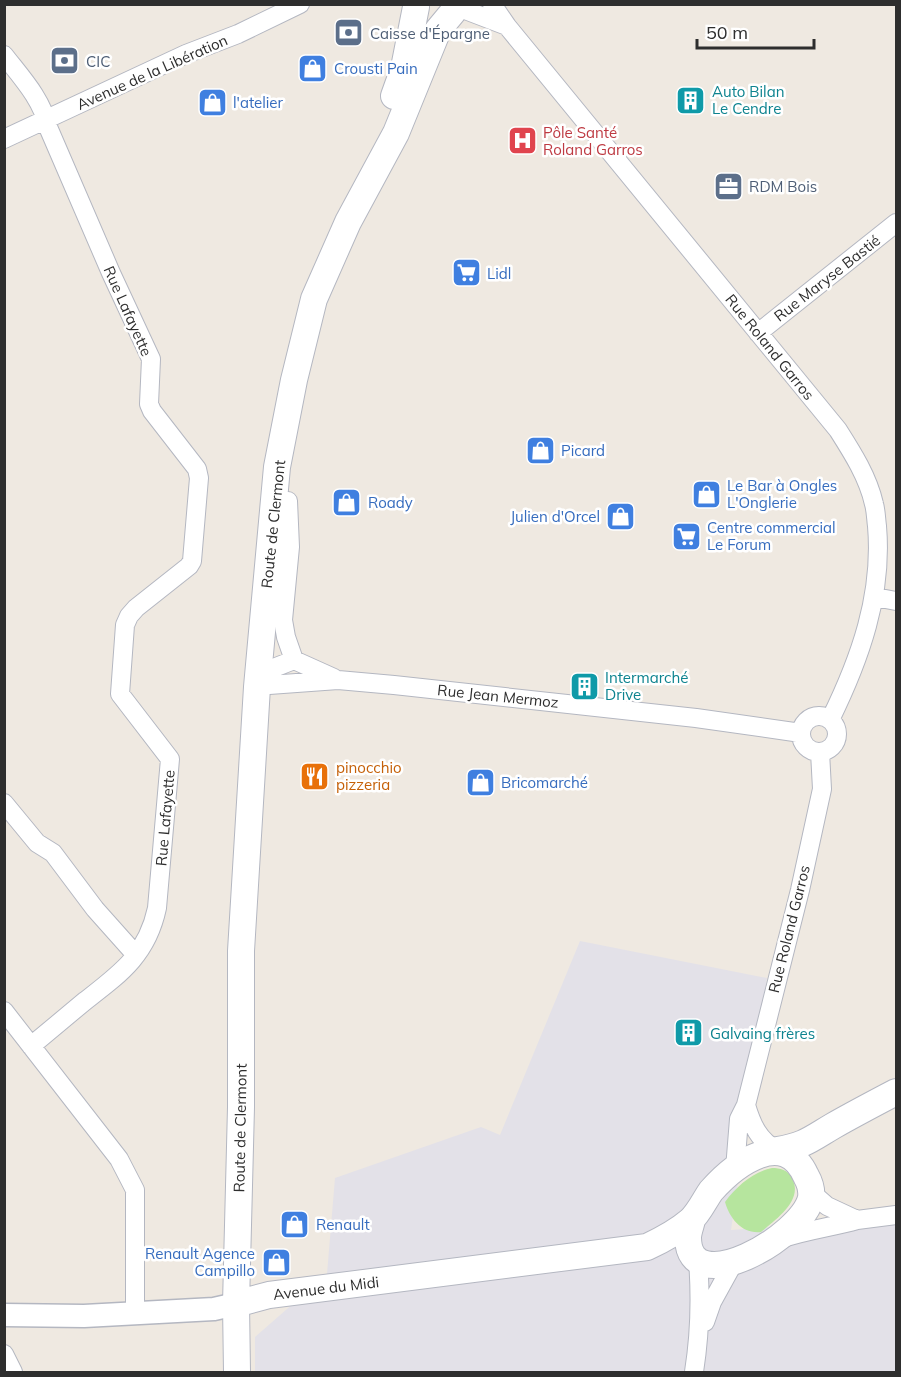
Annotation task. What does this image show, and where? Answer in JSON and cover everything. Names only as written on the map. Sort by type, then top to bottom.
[{"type":"main road","points":[[415,6],[434,14],[459,8]]},
{"type":"main road","name":"Route de Clermont","points":[[269,674],[278,467],[294,380],[314,299],[348,222],[404,68],[415,6]]},
{"type":"main road","name":"Route de Clermont","points":[[348,222],[396,133],[438,30],[459,8]]},
{"type":"main road","name":"Route de Clermont","points":[[237,1372],[236,1304],[242,1107],[241,951],[288,501],[295,410],[294,380]]},
{"type":"main road","points":[[855,1115],[822,1151],[815,1163],[810,1200],[802,1216],[779,1239],[752,1256],[734,1262],[714,1265],[698,1260],[691,1251],[688,1238],[692,1220],[711,1192],[735,1169],[756,1156],[796,1147],[897,1092]]},
{"type":"main road","points":[[777,1150],[788,1155],[801,1166],[810,1189]]},
{"type":"main road","name":"Avenue du Midi","points":[[236,1304],[269,1294],[647,1247],[692,1220]]},
{"type":"main road","name":"Avenue du Midi","points":[[647,1247],[681,1258],[698,1260]]},
{"type":"street","name":"Avenue de la Libération","points":[[4,139],[186,54],[237,34],[300,4]]},
{"type":"street","name":"Rue Roland Garros","points":[[492,4],[507,26],[838,430],[861,468],[874,504],[879,550],[875,597],[867,629],[848,683],[830,720]]},
{"type":"street","name":"Rue Roland Garros","points":[[459,8],[507,26]]},
{"type":"street","name":"Rue Lafayette","points":[[4,55],[36,96],[111,273],[151,359],[149,404],[197,469],[199,478],[192,561],[189,566],[136,608],[125,625],[120,694],[170,759],[154,924],[123,972],[31,1046]]},
{"type":"street","name":"Rue Maryse Bastié","points":[[758,333],[897,223]]},
{"type":"street","points":[[875,597],[897,601]]},
{"type":"street","name":"Rue Jean Mermoz","points":[[269,674],[696,718],[801,733]]},
{"type":"street","name":"Rue Jean Mermoz","points":[[269,674],[338,680]]},
{"type":"street","points":[[823,717],[830,720],[835,726],[837,735],[835,743],[829,749],[820,752],[807,747],[801,733],[808,720],[823,717]]},
{"type":"street","name":"Rue Roland Garros","points":[[735,1169],[740,1119],[746,1105],[800,890],[822,789],[820,752]]},
{"type":"street","points":[[4,803],[37,843],[53,853],[95,909],[136,955]]},
{"type":"street","points":[[4,1011],[119,1159],[135,1190],[135,1314]]},
{"type":"street","points":[[746,1105],[760,1138],[777,1150]]},
{"type":"street","points":[[810,1189],[827,1206],[857,1220]]},
{"type":"street","points":[[779,1239],[804,1231],[857,1220],[897,1215]]},
{"type":"street","points":[[694,1372],[699,1338],[698,1260]]},
{"type":"street","points":[[699,1338],[712,1302],[734,1262]]},
{"type":"street","name":"Avenue du Midi","points":[[4,1315],[135,1314],[214,1309],[236,1304]]},
{"type":"street","points":[[4,1354],[13,1372]]},
{"type":"shaded area","points":[[580,941],[767,978],[731,1230],[896,1218],[896,1372],[255,1372],[255,1337],[327,1274],[335,1178],[481,1127],[500,1135]]},
{"type":"green space","points":[[772,1168],[778,1168],[790,1175],[795,1186],[794,1194],[781,1215],[761,1232],[748,1231],[730,1214],[725,1202],[746,1181]]},
{"type":"place","name":"Caisse d'Épargne","points":[[349,33]]},
{"type":"place","name":"CIC","points":[[65,61]]},
{"type":"place","name":"Crousti Pain","points":[[313,68]]},
{"type":"place","name":"Auto Bilan Le Cendre","points":[[691,100]]},
{"type":"place","name":"l'atelier","points":[[212,102]]},
{"type":"place","name":"Pôle Santé Roland Garros","points":[[522,141]]},
{"type":"place","name":"RDM Bois","points":[[728,186]]},
{"type":"place","name":"Lidl","points":[[466,273]]},
{"type":"place","name":"Picard","points":[[540,450]]},
{"type":"place","name":"Le Bar à Ongles L'Onglerie","points":[[706,494]]},
{"type":"place","name":"Roady","points":[[347,502]]},
{"type":"place","name":"Julien d'Orcel","points":[[621,516]]},
{"type":"place","name":"Centre commercial Le Forum","points":[[686,536]]},
{"type":"place","name":"Intermarché Drive","points":[[584,686]]},
{"type":"place","name":"pinocchio pizzeria","points":[[315,776]]},
{"type":"place","name":"Bricomarché","points":[[480,782]]},
{"type":"place","name":"Galvaing frères","points":[[689,1033]]},
{"type":"place","name":"Renault","points":[[295,1224]]},
{"type":"place","name":"Renault Agence Campillo","points":[[276,1262]]}]
